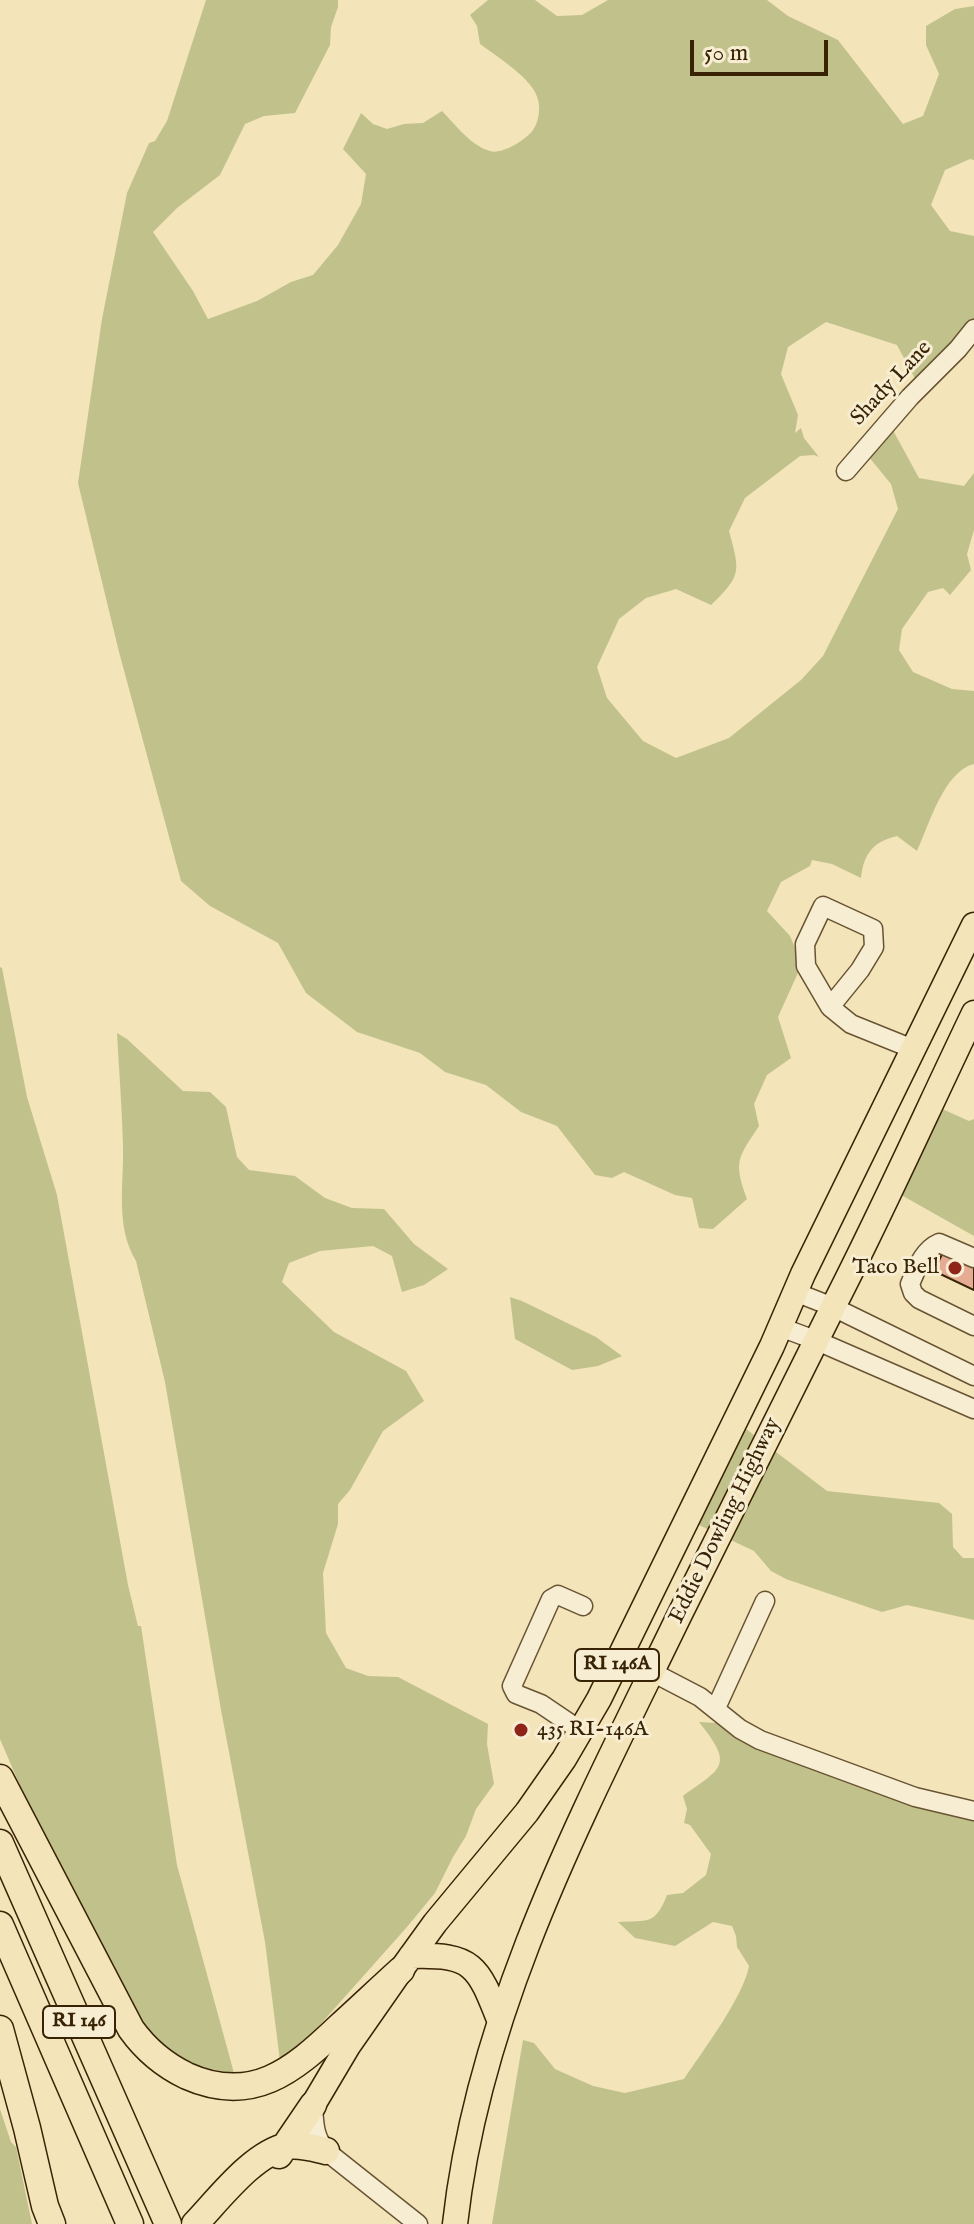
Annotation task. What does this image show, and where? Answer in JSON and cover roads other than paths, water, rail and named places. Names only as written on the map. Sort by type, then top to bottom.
[{"type":"highway","points":[[0,1778],[131,2029],[150,2052],[181,2073],[208,2083],[232,2087],[282,2075],[309,2056],[406,1963]]},
{"type":"highway","name":"RI 146","points":[[0,1843],[163,2213]]},
{"type":"highway","name":"RI 146","points":[[0,1925],[130,2223]]},
{"type":"highway","points":[[0,2029],[42,2198],[52,2224]]},
{"type":"highway","name":"RI 146A","points":[[213,2224],[285,2147],[313,2105]]},
{"type":"highway","points":[[195,2224],[252,2165],[268,2154],[285,2147],[304,2146],[326,2151]]},
{"type":"main road","name":"Eddie Dowling Highway","points":[[406,1963],[548,1783],[615,1670],[974,925]]},
{"type":"main road","name":"Eddie Dowling Highway","points":[[455,2224],[477,2102],[500,2022],[551,1885],[974,1013]]},
{"type":"main road","points":[[406,1963],[439,1955],[459,1959],[486,1988],[500,2022]]},
{"type":"main road","name":"RI 146A","points":[[313,2105],[348,2046],[406,1963]]},
{"type":"street","name":"Shady Lane","points":[[846,471],[974,329]]},
{"type":"street","points":[[830,1007],[874,947],[873,929],[823,906],[805,944],[806,966],[830,1007],[851,1024],[913,1049]]},
{"type":"street","points":[[974,1258],[939,1243],[930,1247],[922,1258],[910,1284],[919,1299],[974,1326]]},
{"type":"street","points":[[795,1292],[833,1307],[974,1376]]},
{"type":"street","points":[[780,1327],[974,1409]]},
{"type":"street","points":[[581,1731],[541,1704],[516,1694],[512,1686],[551,1599],[558,1595],[583,1606]]},
{"type":"street","points":[[716,1708],[765,1601]]},
{"type":"street","points":[[652,1672],[700,1697],[740,1729],[760,1740],[915,1797],[974,1811]]},
{"type":"street","points":[[313,2105],[317,2138],[326,2151],[418,2224]]},
{"type":"place","name":"Taco Bell","points":[[955,1268]]},
{"type":"place","name":"435 RI-146A","points":[[521,1730]]}]
